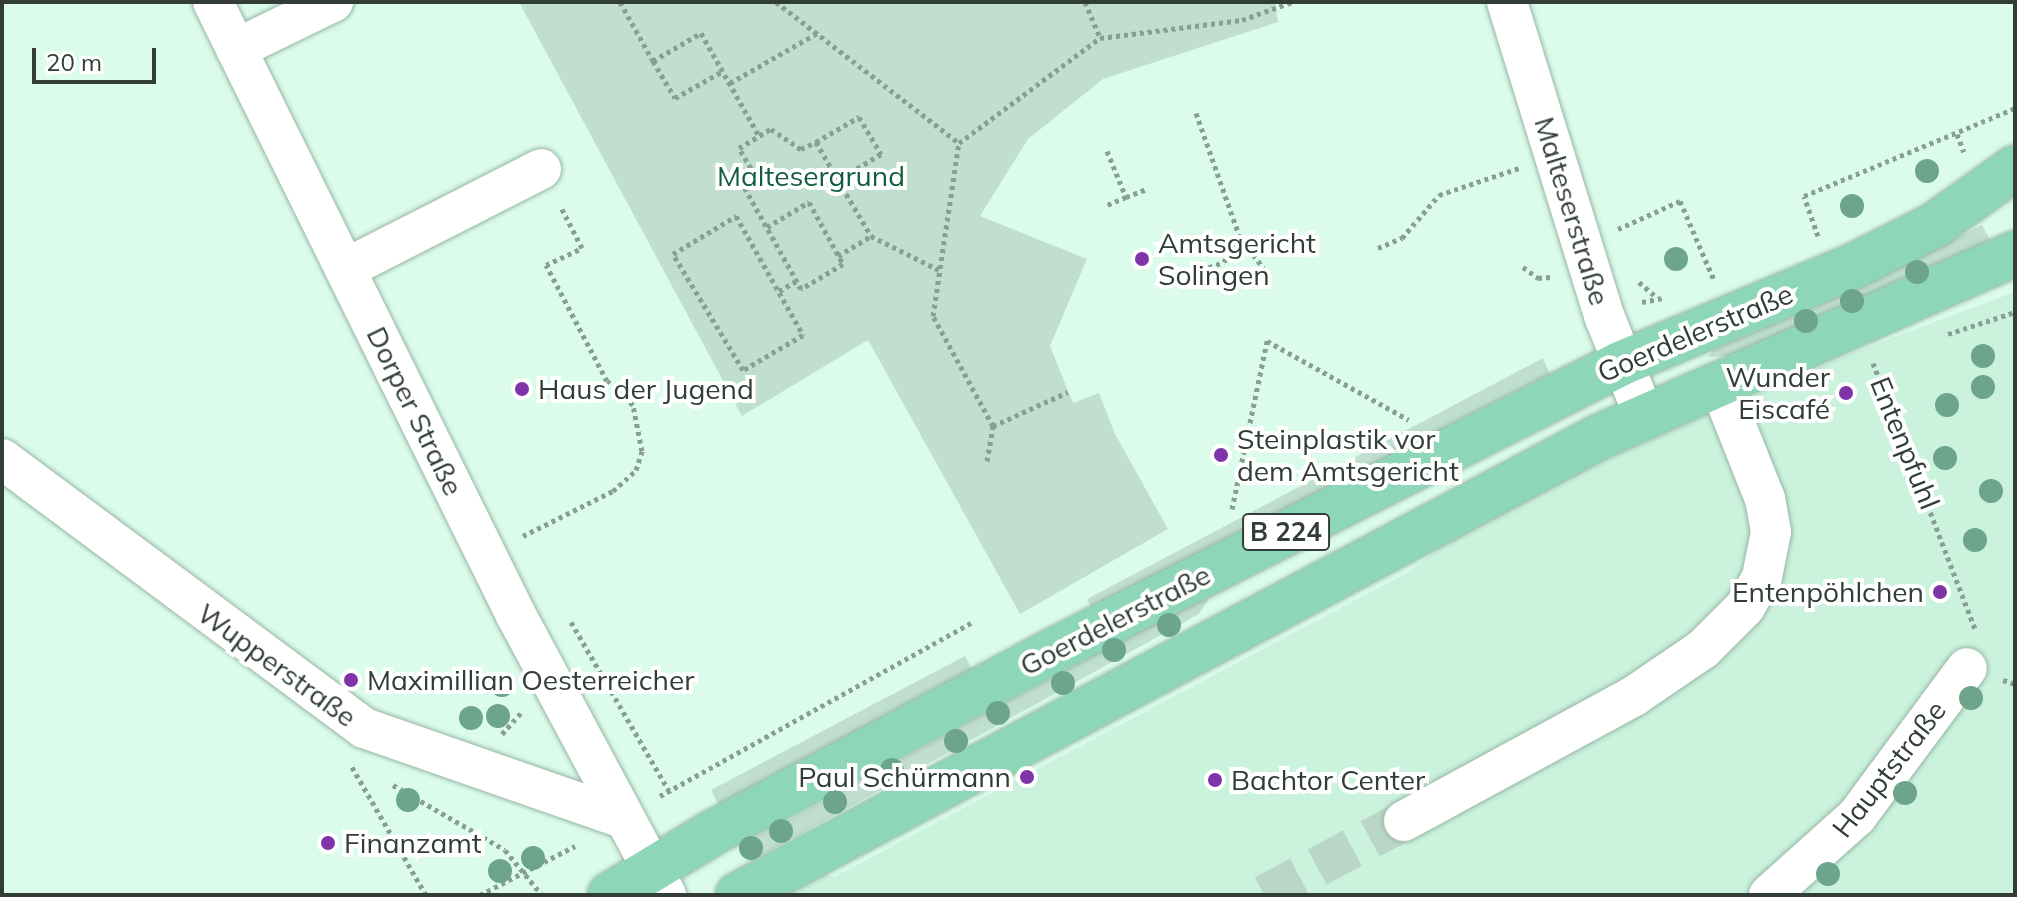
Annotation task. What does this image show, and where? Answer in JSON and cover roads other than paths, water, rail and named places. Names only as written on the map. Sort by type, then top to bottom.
[{"type":"main road","name":"Goerdelerstraße","points":[[610,895],[659,882],[1045,655],[1622,363],[1854,266],[1935,225],[2015,168]]},
{"type":"main road","name":"Goerdelerstraße","points":[[738,895],[1597,438],[2015,254]]},
{"type":"street","name":"Dorper Straße","points":[[213,2],[622,818]]},
{"type":"street","points":[[236,49],[333,2]]},
{"type":"street","name":"Malteserstraße","points":[[1507,2],[1605,318],[1645,418]]},
{"type":"street","points":[[345,269],[541,169]]},
{"type":"street","points":[[1404,821],[1634,696],[1703,649],[1745,607],[1762,577],[1771,532],[1765,499],[1720,386]]},
{"type":"street","name":"Wupperstraße","points":[[2,459],[364,728],[622,818]]},
{"type":"street","name":"Hauptstraße","points":[[1769,895],[1857,816],[1967,668]]},
{"type":"street","points":[[622,818],[659,882]]},
{"type":"tunnel","points":[[1264,895],[1404,821]]},
{"type":"place","name":"Amtsgericht Solingen","points":[[1142,259]]},
{"type":"place","name":"Haus der Jugend","points":[[522,389]]},
{"type":"place","name":"Wunder Eiscafé","points":[[1846,393]]},
{"type":"place","name":"Steinplastik vor dem Amtsgericht","points":[[1221,455]]},
{"type":"place","name":"Entenpöhlchen","points":[[1940,592]]},
{"type":"place","name":"Maximillian Oesterreicher","points":[[351,680]]},
{"type":"place","name":"Paul Schürmann","points":[[1027,777]]},
{"type":"place","name":"Bachtor Center","points":[[1215,780]]},
{"type":"place","name":"Finanzamt","points":[[328,843]]},
{"type":"park label","name":"Maltesergrund","points":[[811,176]]}]
